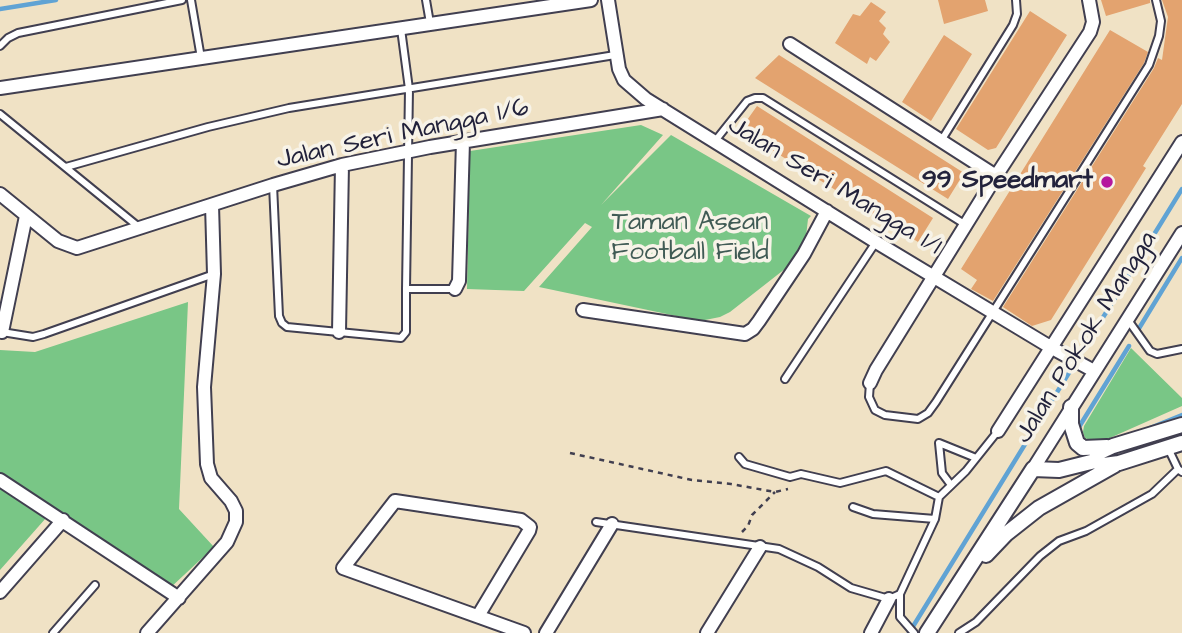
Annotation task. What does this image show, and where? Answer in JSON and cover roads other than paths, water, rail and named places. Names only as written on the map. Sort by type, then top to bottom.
[{"type":"street","points":[[0,88],[591,0]]},
{"type":"street","name":"Jalan Seri Mangga 1/1","points":[[608,0],[615,55],[624,80],[646,99],[876,242],[1089,368]]},
{"type":"street","points":[[870,383],[996,176],[1090,32],[1093,22],[1089,0]]},
{"type":"street","points":[[790,44],[996,176]]},
{"type":"street","name":"Jalan Seri Mangga 1/6","points":[[26,216],[58,241],[77,248],[342,165],[463,141],[663,109]]},
{"type":"street","points":[[454,289],[459,281],[463,141]]},
{"type":"street","points":[[999,431],[1182,142]]},
{"type":"street","points":[[339,332],[342,165]]},
{"type":"street","points":[[0,194],[26,216],[1,332]]},
{"type":"street","points":[[147,633],[227,542],[236,522],[236,511],[231,501],[211,478],[207,464],[204,387],[214,274],[212,205]]},
{"type":"street","points":[[583,310],[745,334],[759,321],[804,254],[827,211]]},
{"type":"street","name":"Jalan Pokok Mangga","points":[[926,632],[1033,469],[1071,407],[1089,368],[1128,320],[1182,233]]},
{"type":"street","points":[[1071,407],[1071,424],[1077,443],[1093,449],[1113,446]]},
{"type":"street","name":"Jalan Pokok Mangga","points":[[1095,461],[1098,453],[1113,446],[1182,425]]},
{"type":"street","name":"Jalan Pokok Mangga","points":[[1033,469],[1059,470],[1095,461],[1104,465],[1119,463],[1175,445]]},
{"type":"street","points":[[961,582],[1006,534],[1039,508],[1119,463]]},
{"type":"street","points":[[0,480],[179,598]]},
{"type":"street","points":[[478,616],[529,531],[530,527],[521,520],[395,501],[342,568],[524,633]]},
{"type":"street","points":[[0,592],[63,520]]},
{"type":"street","points":[[546,633],[612,524]]},
{"type":"street","points":[[707,633],[760,547]]},
{"type":"street","points":[[871,633],[895,597]]},
{"type":"lane","points":[[0,46],[18,33],[182,0]]},
{"type":"lane","points":[[191,0],[201,58]]},
{"type":"lane","points":[[426,0],[430,23]]},
{"type":"lane","points":[[941,141],[1013,24],[1017,14],[1016,0]]},
{"type":"lane","points":[[870,383],[869,397],[875,410],[905,419],[918,419],[928,413],[1149,65],[1161,21],[1156,0]]},
{"type":"lane","points":[[273,185],[279,316],[282,323],[287,327],[401,338],[406,332],[410,152],[409,89],[401,27]]},
{"type":"lane","points":[[66,167],[257,115],[615,55]]},
{"type":"lane","points":[[715,141],[747,102],[755,98],[763,99],[966,225]]},
{"type":"lane","points":[[0,114],[140,228]]},
{"type":"lane","points":[[785,379],[876,242]]},
{"type":"lane","points":[[1,332],[33,337],[214,274]]},
{"type":"lane","points":[[407,289],[454,289]]},
{"type":"lane","points":[[1128,320],[1150,351],[1157,354],[1182,349]]},
{"type":"lane","points":[[926,632],[907,624],[900,617],[895,597],[935,519],[939,497],[967,471],[999,431]]},
{"type":"lane","points":[[951,485],[942,473],[939,443],[976,458]]},
{"type":"lane","points":[[959,633],[976,622],[1040,556],[1059,541],[1086,531],[1143,500],[1180,470],[1175,445]]},
{"type":"lane","points":[[739,457],[746,464],[790,477],[801,474],[840,483],[886,471],[939,497]]},
{"type":"lane","points":[[853,507],[873,514],[935,519]]},
{"type":"lane","points":[[596,522],[779,549],[801,558],[851,588],[895,597]]},
{"type":"lane","points":[[53,633],[95,585]]},
{"type":"waterway","points":[[0,9],[56,0]]},
{"type":"waterway","points":[[909,633],[1182,189]]},
{"type":"waterway","points":[[1138,330],[1182,258]]},
{"type":"waterway","points":[[1079,431],[1129,346]]},
{"type":"waterway","points":[[1150,428],[1182,415]]},
{"type":"place","name":"99 Speedmart","points":[[1107,182]]},
{"type":"park label","name":"Taman Asean Football Field","points":[[690,239]]}]
